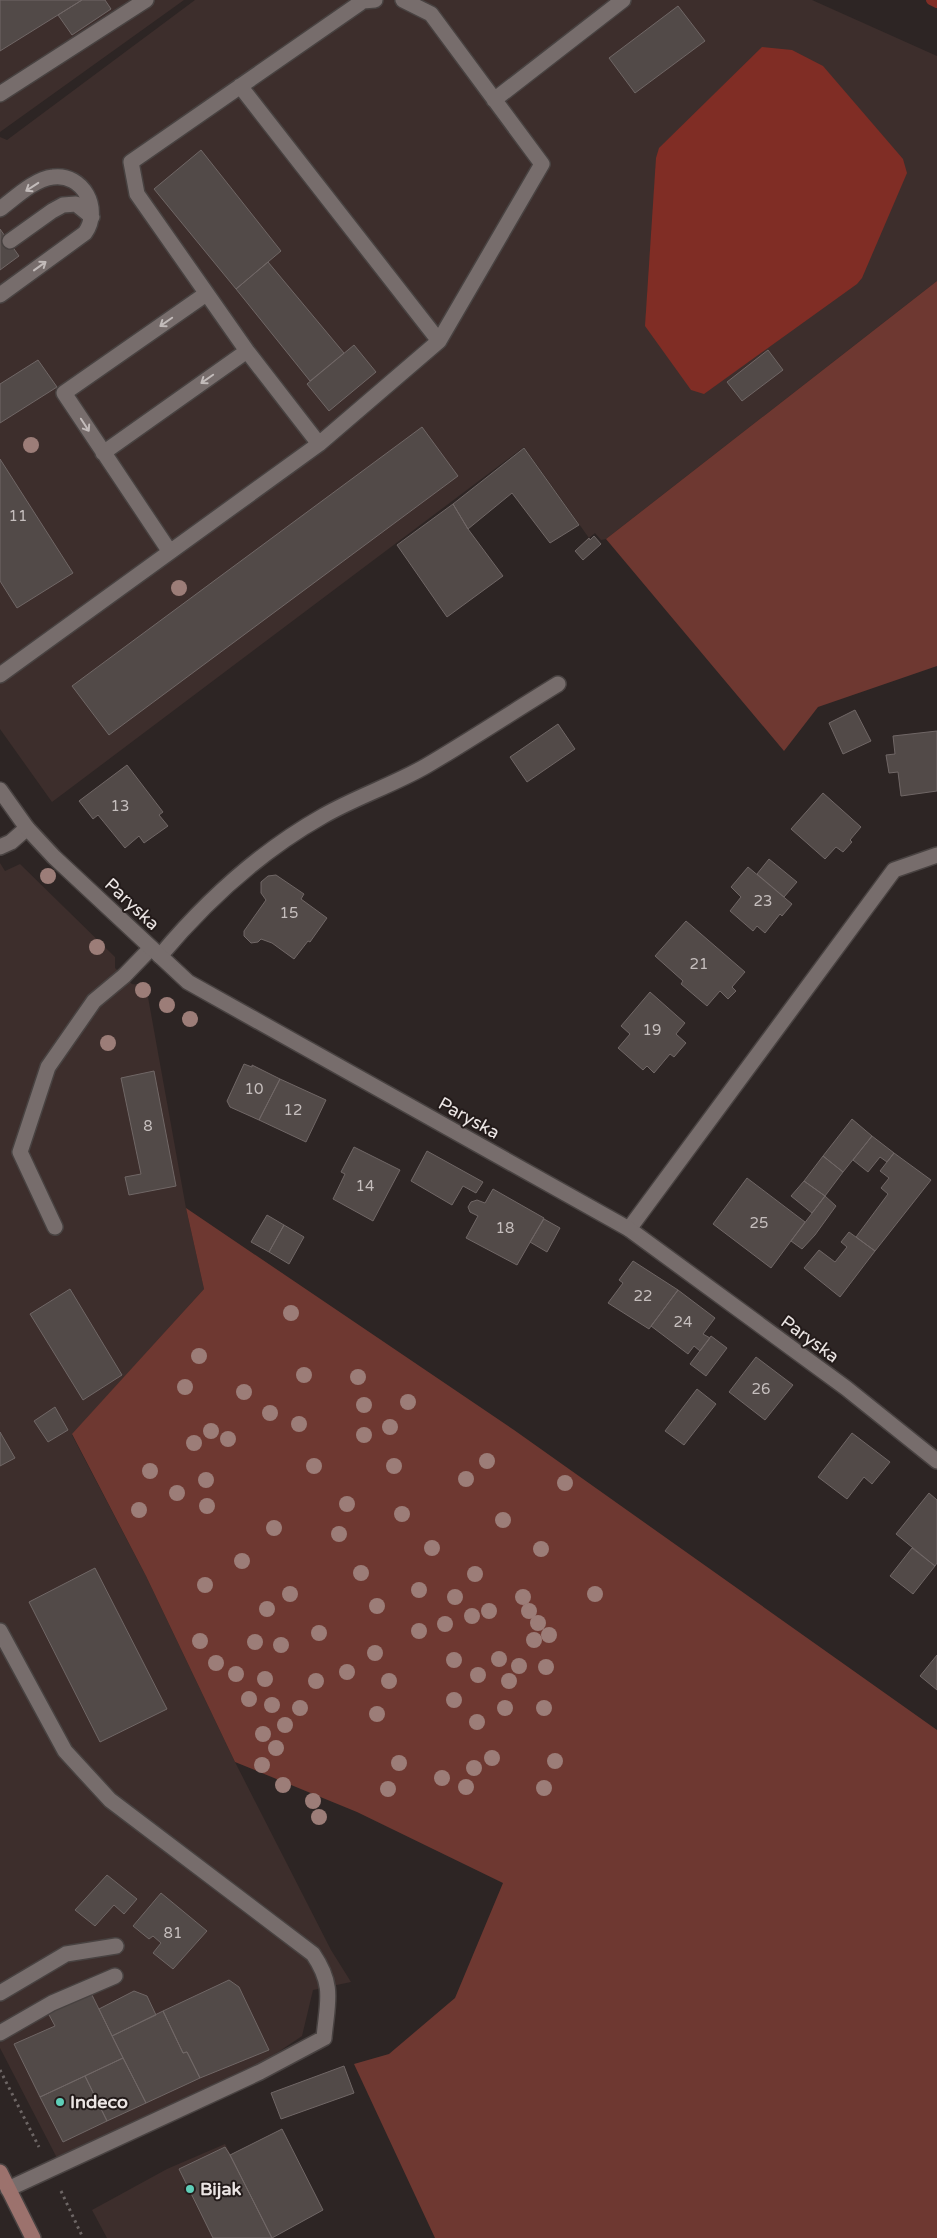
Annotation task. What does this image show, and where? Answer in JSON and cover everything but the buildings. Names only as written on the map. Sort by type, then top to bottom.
[{"type":"main road","points":[[0,2172],[33,2238]]},
{"type":"street","points":[[0,94],[146,0]]},
{"type":"street","points":[[319,444],[247,351],[137,194],[131,162],[363,1],[375,0]]},
{"type":"street","points":[[1,672],[319,444],[439,341],[542,164],[431,14],[402,0]]},
{"type":"street","points":[[494,100],[623,0]]},
{"type":"street","points":[[240,86],[439,341]]},
{"type":"street","points":[[0,209],[35,184],[51,177],[66,176],[78,185],[88,197],[92,207],[90,225],[85,233],[0,295]]},
{"type":"street","points":[[10,241],[63,206],[76,204],[92,217]]},
{"type":"street","points":[[170,552],[64,393],[206,294]]},
{"type":"street","points":[[103,453],[247,351]]},
{"type":"street","points":[[55,1227],[20,1152],[48,1067],[94,1001],[176,937],[242,873],[278,843],[324,815],[424,767],[558,684]]},
{"type":"street","name":"Paryska","points":[[0,790],[27,828],[54,857],[188,982],[629,1229],[846,1388],[937,1461]]},
{"type":"street","points":[[0,847],[11,842],[27,828]]},
{"type":"street","points":[[629,1229],[894,870],[937,854]]},
{"type":"street","points":[[0,1631],[65,1751],[103,1793],[313,1954],[324,1969],[328,1986],[324,2038],[260,2072],[8,2189]]},
{"type":"street","points":[[0,1993],[66,1954],[116,1946]]},
{"type":"street","points":[[0,2033],[52,2003],[115,1976]]},
{"type":"shaded area","points":[[0,0],[184,0],[0,132]]},
{"type":"shaded area","points":[[195,0],[812,0],[937,56],[937,281],[606,539],[601,540],[595,533],[589,538],[524,447],[52,802],[0,729],[0,137],[7,140]]},
{"type":"shaded area","points":[[762,47],[792,50],[823,66],[903,159],[907,173],[862,278],[857,284],[704,394],[691,390],[645,326],[656,158],[659,148]]},
{"type":"shaded area","points":[[937,281],[937,666],[818,707],[784,751],[606,539]]},
{"type":"shaded area","points":[[0,863],[5,871],[20,864],[115,957],[115,968],[132,984],[146,986],[186,1208],[204,1289],[72,1435],[146,1576],[235,1762],[331,1950],[351,1982],[313,1990],[302,2036],[268,2059],[57,2158],[0,2048]]},
{"type":"shaded area","points":[[186,1208],[514,1430],[937,1730],[937,2238],[435,2238],[354,2064],[389,2054],[455,1998],[503,1883],[357,1812],[235,1762],[146,1576],[72,1434],[204,1289]]},
{"type":"shaded area","name":"Bijak","points":[[225,2144],[274,2236],[268,2238],[107,2238],[92,2210],[167,2169]]},
{"type":"waterway","points":[[931,0],[937,3]]},
{"type":"place","name":"Indeco","points":[[60,2102]]},
{"type":"place","name":"Bijak","points":[[190,2189]]}]
